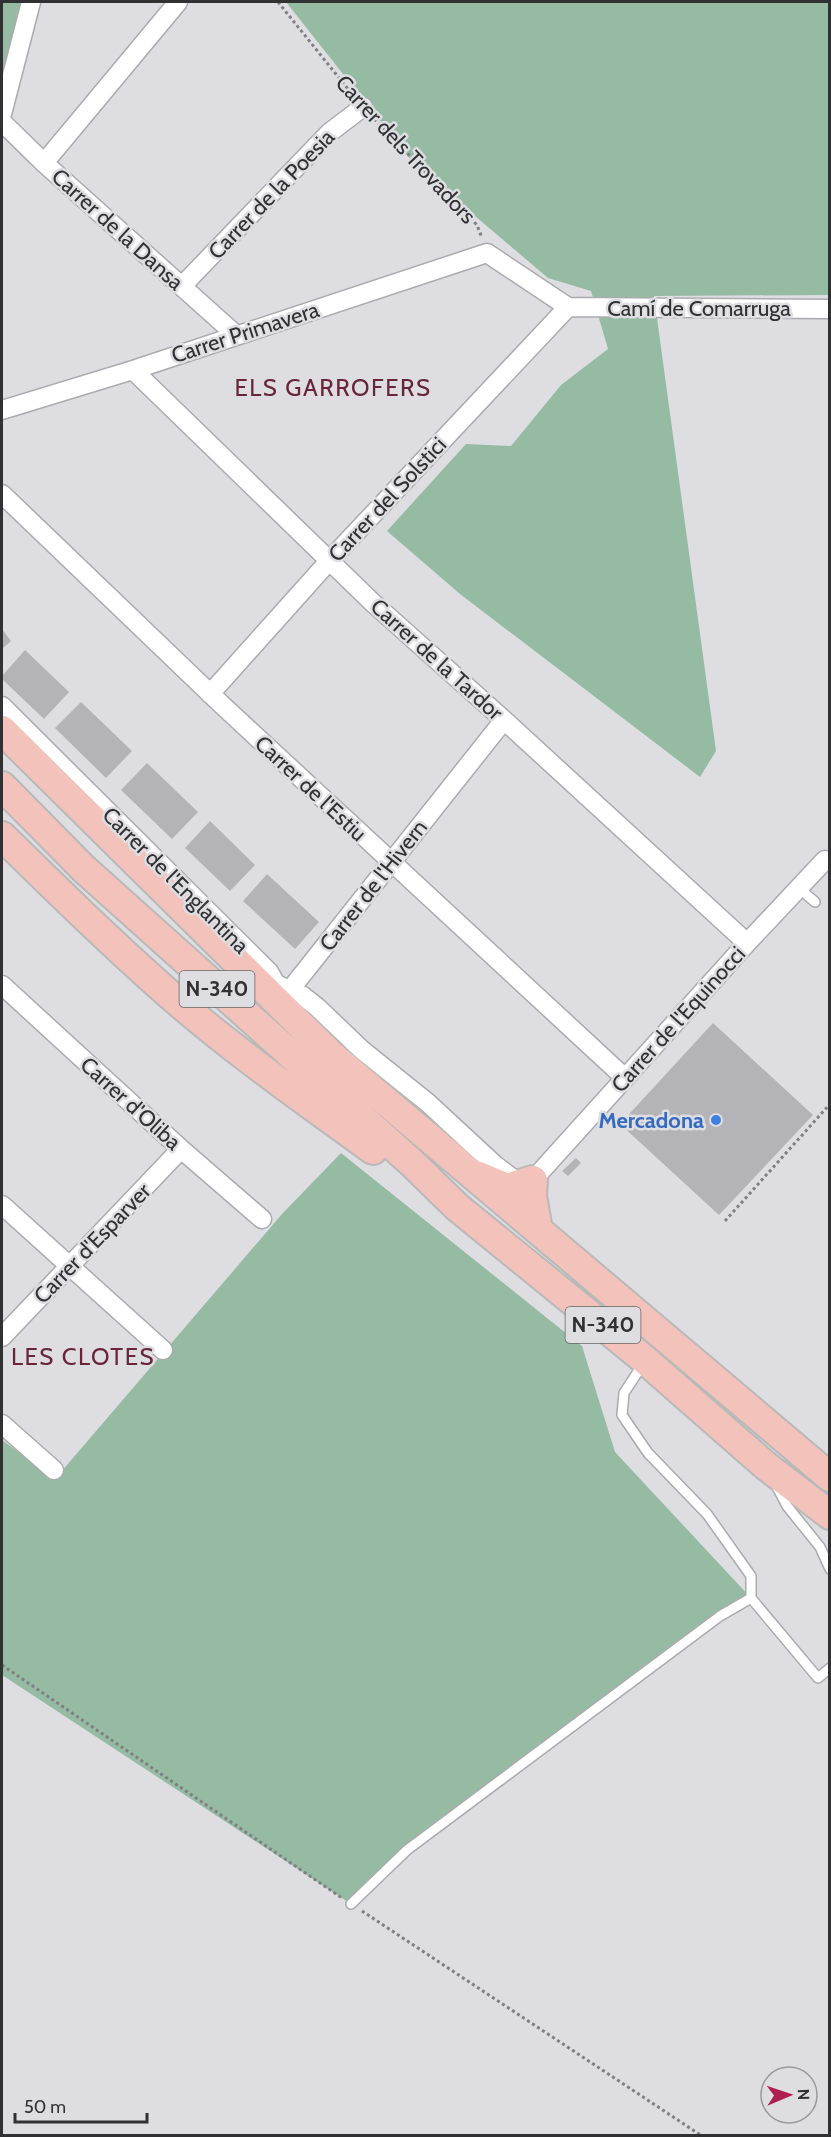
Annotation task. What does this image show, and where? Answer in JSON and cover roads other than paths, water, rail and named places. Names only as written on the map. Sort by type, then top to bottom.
[{"type":"main road","points":[[2,730],[331,1055],[830,1477]]},
{"type":"main road","name":"N-340","points":[[2,786],[84,869],[412,1163],[436,1188],[645,1360],[766,1466],[830,1515]]},
{"type":"main road","points":[[2,836],[79,912],[172,996],[271,1075],[408,1175],[436,1188]]},
{"type":"main road","points":[[461,1166],[484,1180],[507,1188],[526,1182],[532,1196],[538,1230]]},
{"type":"street","points":[[2,114],[31,2]]},
{"type":"street","points":[[44,163],[178,2]]},
{"type":"street","name":"Carrer de la Poesia","points":[[182,286],[329,133],[363,107]]},
{"type":"street","name":"Carrer de la Dansa","points":[[2,122],[44,163],[236,334]]},
{"type":"street","name":"Carrer Primavera","points":[[2,410],[133,370],[236,334],[487,253],[568,307]]},
{"type":"street","name":"Camí de Comarruga","points":[[568,307],[830,309]]},
{"type":"street","name":"Carrer del Solstici","points":[[210,694],[329,561],[568,307]]},
{"type":"street","name":"Carrer de la Tardor","points":[[133,370],[329,561],[747,943]]},
{"type":"street","name":"Carrer de l'Estiu","points":[[2,494],[210,694],[625,1078]]},
{"type":"street","name":"Carrer de l'Englantina","points":[[2,706],[269,972],[276,984],[317,1007],[362,1050],[428,1103],[495,1165],[526,1182]]},
{"type":"street","name":"Carrer de l'Hivern","points":[[290,990],[504,720]]},
{"type":"street","name":"Carrer de l'Equinocci","points":[[526,1182],[825,860]]},
{"type":"street","name":"Carrer d'Oliba","points":[[2,986],[181,1149],[262,1219]]},
{"type":"street","points":[[290,990],[299,1010],[327,1040],[331,1055]]},
{"type":"street","name":"Carrer d'Esparver","points":[[2,1336],[181,1149]]},
{"type":"street","points":[[2,1205],[163,1350]]},
{"type":"street","points":[[2,1424],[54,1470]]},
{"type":"lane","points":[[799,888],[815,902]]},
{"type":"lane","points":[[645,1360],[624,1393],[622,1415],[648,1453],[707,1514],[745,1567],[751,1576],[751,1598],[818,1678],[830,1668]]},
{"type":"lane","points":[[766,1466],[787,1506],[820,1547],[830,1569]]},
{"type":"lane","points":[[351,1904],[407,1850],[720,1616],[751,1598]]},
{"type":"place","name":"Mercadona","points":[[716,1120]]},
{"type":"district","name":"ELS GARROFERS","points":[[333,388]]},
{"type":"district","name":"LES CLOTES","points":[[83,1357]]}]
